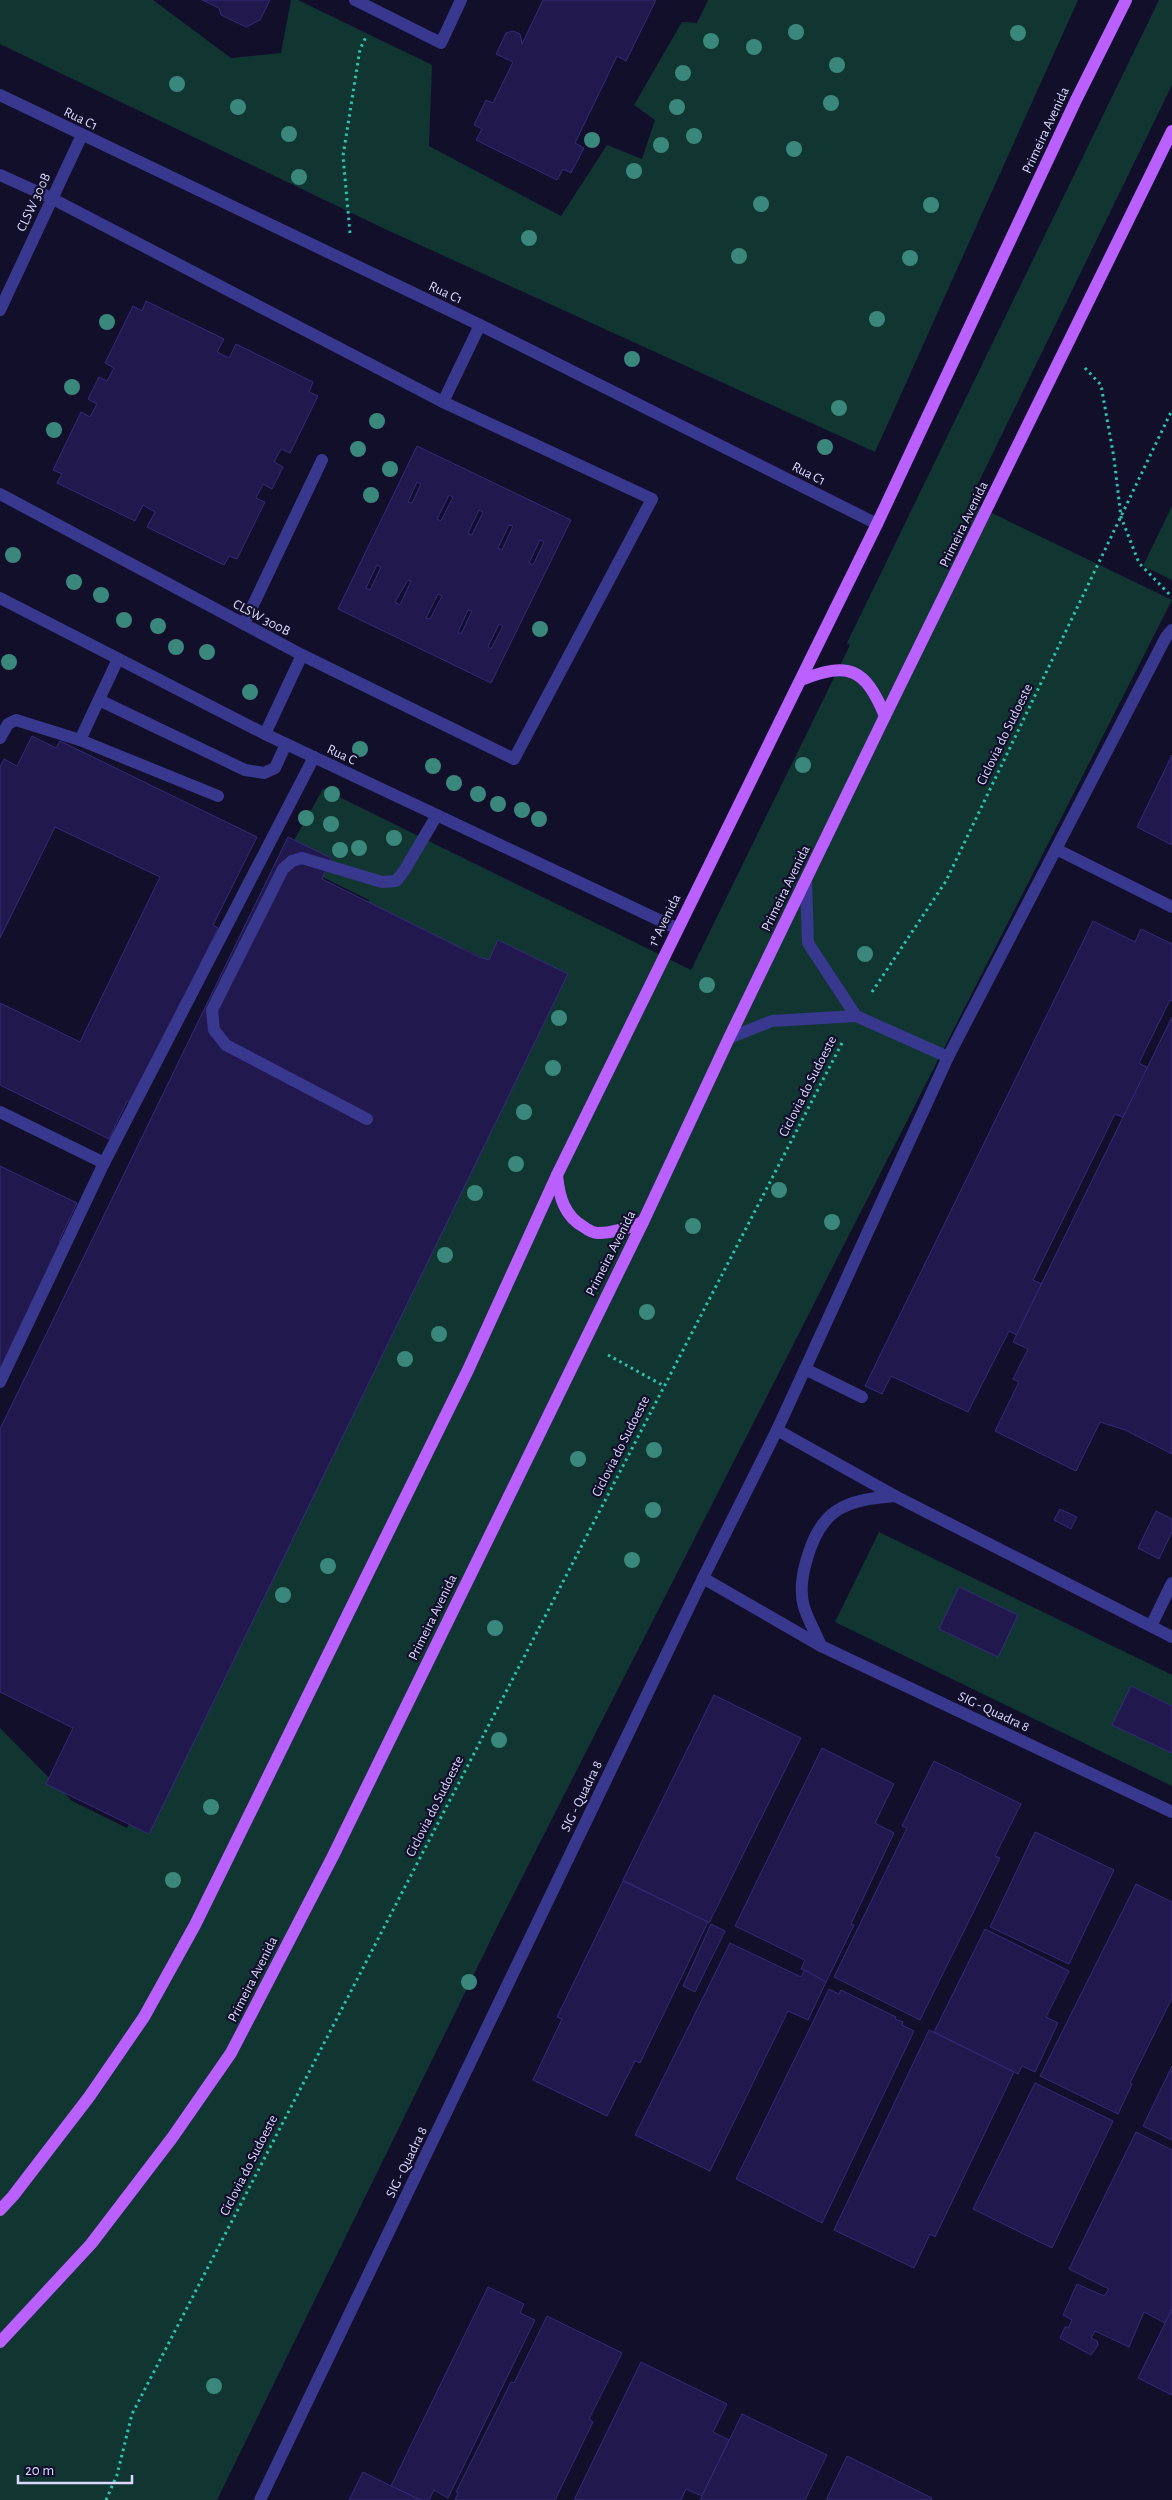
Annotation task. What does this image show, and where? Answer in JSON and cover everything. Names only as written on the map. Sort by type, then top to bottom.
[{"type":"main road","name":"Primeira Avenida","points":[[801,680],[877,524],[1076,100],[1126,0]]},
{"type":"main road","name":"Primeira Avenida","points":[[0,2342],[91,2244],[172,2138],[231,2053],[333,1856],[643,1222],[729,1038],[885,716],[1172,131]]},
{"type":"main road","points":[[801,680],[824,671],[842,670],[858,675],[870,683],[885,716]]},
{"type":"main road","name":"1ª Avenida","points":[[557,1175],[676,928],[801,680]]},
{"type":"main road","points":[[557,1175],[559,1196],[566,1212],[595,1234],[616,1232],[643,1222]]},
{"type":"main road","points":[[0,2210],[13,2196],[89,2097],[144,2017],[195,1925],[468,1370],[557,1175]]},
{"type":"street","points":[[355,0],[441,43],[461,0]]},
{"type":"street","name":"Rua C1","points":[[0,95],[480,325],[877,524]]},
{"type":"street","name":"CLSW 300B","points":[[0,310],[82,135]]},
{"type":"street","points":[[0,175],[51,198],[443,402],[480,325]]},
{"type":"street","name":"CLSW 300B","points":[[0,494],[302,655],[514,759],[652,499],[443,402]]},
{"type":"street","points":[[244,624],[322,460]]},
{"type":"street","name":"Rua C","points":[[0,598],[265,734],[676,928]]},
{"type":"street","points":[[703,1578],[778,1430],[948,1057],[1166,637],[1172,630]]},
{"type":"street","points":[[265,734],[302,655]]},
{"type":"street","points":[[80,740],[118,659]]},
{"type":"street","points":[[99,700],[246,770],[264,773],[275,768],[286,744]]},
{"type":"street","points":[[0,738],[8,724],[16,720],[80,740],[218,796]]},
{"type":"street","points":[[0,1382],[104,1163],[314,757]]},
{"type":"street","points":[[367,1119],[226,1045],[214,1030],[212,1010],[283,869],[292,861],[302,858],[382,882],[396,881],[404,871],[437,815]]},
{"type":"street","points":[[1056,849],[1172,907]]},
{"type":"street","points":[[806,880],[808,943],[856,1016]]},
{"type":"street","points":[[729,1038],[772,1021],[856,1016],[948,1057]]},
{"type":"street","points":[[0,1112],[104,1163]]},
{"type":"street","points":[[805,1370],[862,1397]]},
{"type":"street","points":[[778,1430],[895,1496],[1172,1637]]},
{"type":"street","points":[[822,1646],[804,1606],[801,1579],[809,1548],[824,1521],[842,1507],[862,1498],[895,1496]]},
{"type":"street","name":"SIG - Quadra 8","points":[[260,2500],[703,1578],[822,1646],[1172,1812]]},
{"type":"street","points":[[1151,1626],[1172,1583]]},
{"type":"path","points":[[349,262],[350,226],[343,156],[360,49],[378,12]]},
{"type":"path","points":[[1065,350],[1101,385],[1114,458],[1121,517],[1139,563],[1172,597]]},
{"type":"path","name":"Ciclovia do Sudoeste","points":[[106,2500],[118,2475],[132,2414],[856,1016],[946,881],[1172,410]]},
{"type":"path","points":[[583,1342],[664,1386]]},
{"type":"green space","points":[[0,0],[153,0],[231,58],[281,53],[291,0],[298,0],[432,65],[429,146],[561,216],[607,145],[642,159],[655,120],[634,105],[682,22],[697,23],[708,0],[1078,0],[875,452],[385,229],[0,44]]},
{"type":"green space","points":[[1159,0],[1172,0],[1172,85],[969,502],[1172,600],[499,1923],[217,2500],[0,2500],[0,1728],[72,1801],[127,1828],[176,1730],[524,978],[458,946],[411,1041],[321,998],[369,900],[284,858],[323,789],[691,970],[850,645],[847,643]]},
{"type":"green space","points":[[1172,506],[1172,580],[1143,566]]},
{"type":"green space","points":[[879,1532],[1172,1675],[1172,1786],[835,1622]]},
{"type":"building","points":[[202,0],[270,0],[260,20],[246,27],[221,15],[219,8]]},
{"type":"building","points":[[543,0],[656,0],[626,61],[617,56],[575,143],[584,148],[571,173],[563,169],[557,180],[476,140],[482,129],[474,125],[486,100],[493,103],[513,62],[496,54],[506,33],[513,31],[520,34],[522,44]]},
{"type":"building","points":[[146,301],[224,339],[217,352],[229,358],[236,344],[313,382],[309,392],[318,396],[290,453],[281,449],[274,462],[283,467],[272,489],[263,484],[256,498],[265,502],[237,559],[229,556],[224,565],[147,527],[155,512],[143,505],[135,521],[57,483],[62,474],[53,470],[81,412],[90,417],[97,404],[88,399],[99,377],[107,381],[114,368],[105,363],[133,306],[142,311]]},
{"type":"building","points":[[417,446],[571,520],[491,683],[338,609]],"holes":[[[417,482],[421,484],[412,503],[408,502]],[[449,495],[453,497],[441,521],[437,519]],[[479,510],[483,512],[472,535],[468,533]],[[509,525],[513,526],[502,550],[498,548]],[[540,540],[544,542],[533,565],[529,563]],[[377,565],[381,567],[370,590],[366,588]],[[408,580],[411,581],[400,605],[395,602]],[[438,594],[442,596],[430,619],[426,618]],[[468,610],[472,611],[461,634],[458,632]],[[499,624],[503,626],[491,649],[488,647]]]},
{"type":"building","points":[[32,736],[56,748],[60,741],[257,837],[213,925],[218,928],[132,1104],[127,1101],[109,1139],[0,1085],[0,1003],[80,1042],[160,877],[55,827],[0,938],[0,767],[4,759],[17,766]]},
{"type":"building","points":[[1172,755],[1172,845],[1137,827]]},
{"type":"building","points":[[288,837],[331,858],[322,879],[479,957],[489,960],[498,940],[568,974],[149,1834],[46,1784],[73,1728],[0,1692],[0,1429]]},
{"type":"building","points":[[1093,921],[1135,942],[1141,929],[1172,944],[1172,1001],[1170,1000],[1139,1063],[1148,1068],[1123,1117],[1115,1114],[1033,1280],[1042,1284],[1017,1335],[1009,1331],[968,1412],[891,1376],[882,1394],[865,1386]]},
{"type":"building","points":[[1172,1017],[1172,1454],[1125,1430],[1100,1422],[1076,1471],[995,1431],[1019,1382],[1013,1379],[1028,1349],[1013,1342]]},
{"type":"building","points":[[0,1166],[77,1203],[59,1241],[63,1244],[0,1375]]},
{"type":"building","points":[[1060,1509],[1077,1517],[1071,1529],[1054,1520]]},
{"type":"building","points":[[1156,1511],[1172,1519],[1172,1532],[1159,1559],[1138,1548]]},
{"type":"building","points":[[959,1587],[1018,1615],[998,1657],[939,1629]]},
{"type":"building","points":[[1131,1686],[1172,1706],[1172,1753],[1112,1725]]},
{"type":"building","points":[[714,1695],[801,1738],[709,1923],[623,1880]]},
{"type":"building","points":[[822,1748],[894,1784],[875,1823],[894,1833],[851,1924],[854,1925],[826,1982],[801,1969],[805,1960],[735,1926]]},
{"type":"building","points":[[934,1761],[1021,1804],[995,1856],[1000,1858],[920,2020],[834,1977],[907,1828],[902,1826]]},
{"type":"building","points":[[1035,1832],[1114,1870],[1069,1964],[990,1927]]},
{"type":"building","points":[[623,1881],[708,1922],[640,2063],[635,2061],[607,2116],[533,2080],[562,2019],[557,2017]]},
{"type":"building","points":[[1136,1884],[1172,1902],[1172,1998],[1130,2083],[1132,2084],[1118,2114],[1040,2076]]},
{"type":"building","points":[[711,1924],[725,1931],[695,1992],[683,1986]]},
{"type":"building","points":[[985,1929],[1069,1971],[1046,2017],[1058,2023],[1035,2072],[1022,2066],[1018,2074],[934,2032]]},
{"type":"building","points":[[730,1943],[801,1977],[805,1970],[826,1982],[808,2020],[788,2011],[710,2171],[635,2135]]},
{"type":"building","points":[[829,1989],[839,1994],[841,1990],[896,2017],[895,2019],[903,2022],[902,2025],[914,2031],[822,2223],[736,2179]]},
{"type":"building","points":[[929,2030],[1014,2072],[935,2237],[930,2234],[914,2268],[834,2230]]},
{"type":"building","points":[[1172,2066],[1172,2140],[1143,2126]]},
{"type":"building","points":[[1035,2083],[1113,2121],[1052,2248],[973,2209]]},
{"type":"building","points":[[1136,2132],[1172,2150],[1172,2309],[1165,2323],[1144,2312],[1129,2347],[1095,2331],[1091,2338],[1097,2341],[1098,2345],[1091,2355],[1060,2338],[1065,2327],[1069,2327],[1072,2320],[1063,2315],[1077,2284],[1104,2296],[1109,2289],[1069,2269]]},
{"type":"building","points":[[488,2287],[524,2304],[520,2313],[535,2320],[448,2498],[434,2490],[429,2500],[421,2500],[391,2486]]},
{"type":"building","points":[[1172,2309],[1172,2395],[1138,2378]]},
{"type":"building","points":[[547,2316],[622,2353],[589,2419],[593,2422],[555,2500],[455,2500],[458,2493],[456,2492],[511,2382],[514,2383]]},
{"type":"building","points":[[641,2362],[727,2404],[713,2432],[729,2440],[702,2496],[686,2489],[681,2500],[574,2500]]},
{"type":"building","points":[[742,2414],[827,2455],[805,2500],[700,2500]]},
{"type":"building","points":[[847,2456],[932,2498],[931,2500],[826,2500]]},
{"type":"building","points":[[363,2472],[391,2486],[421,2500],[349,2500]]}]
